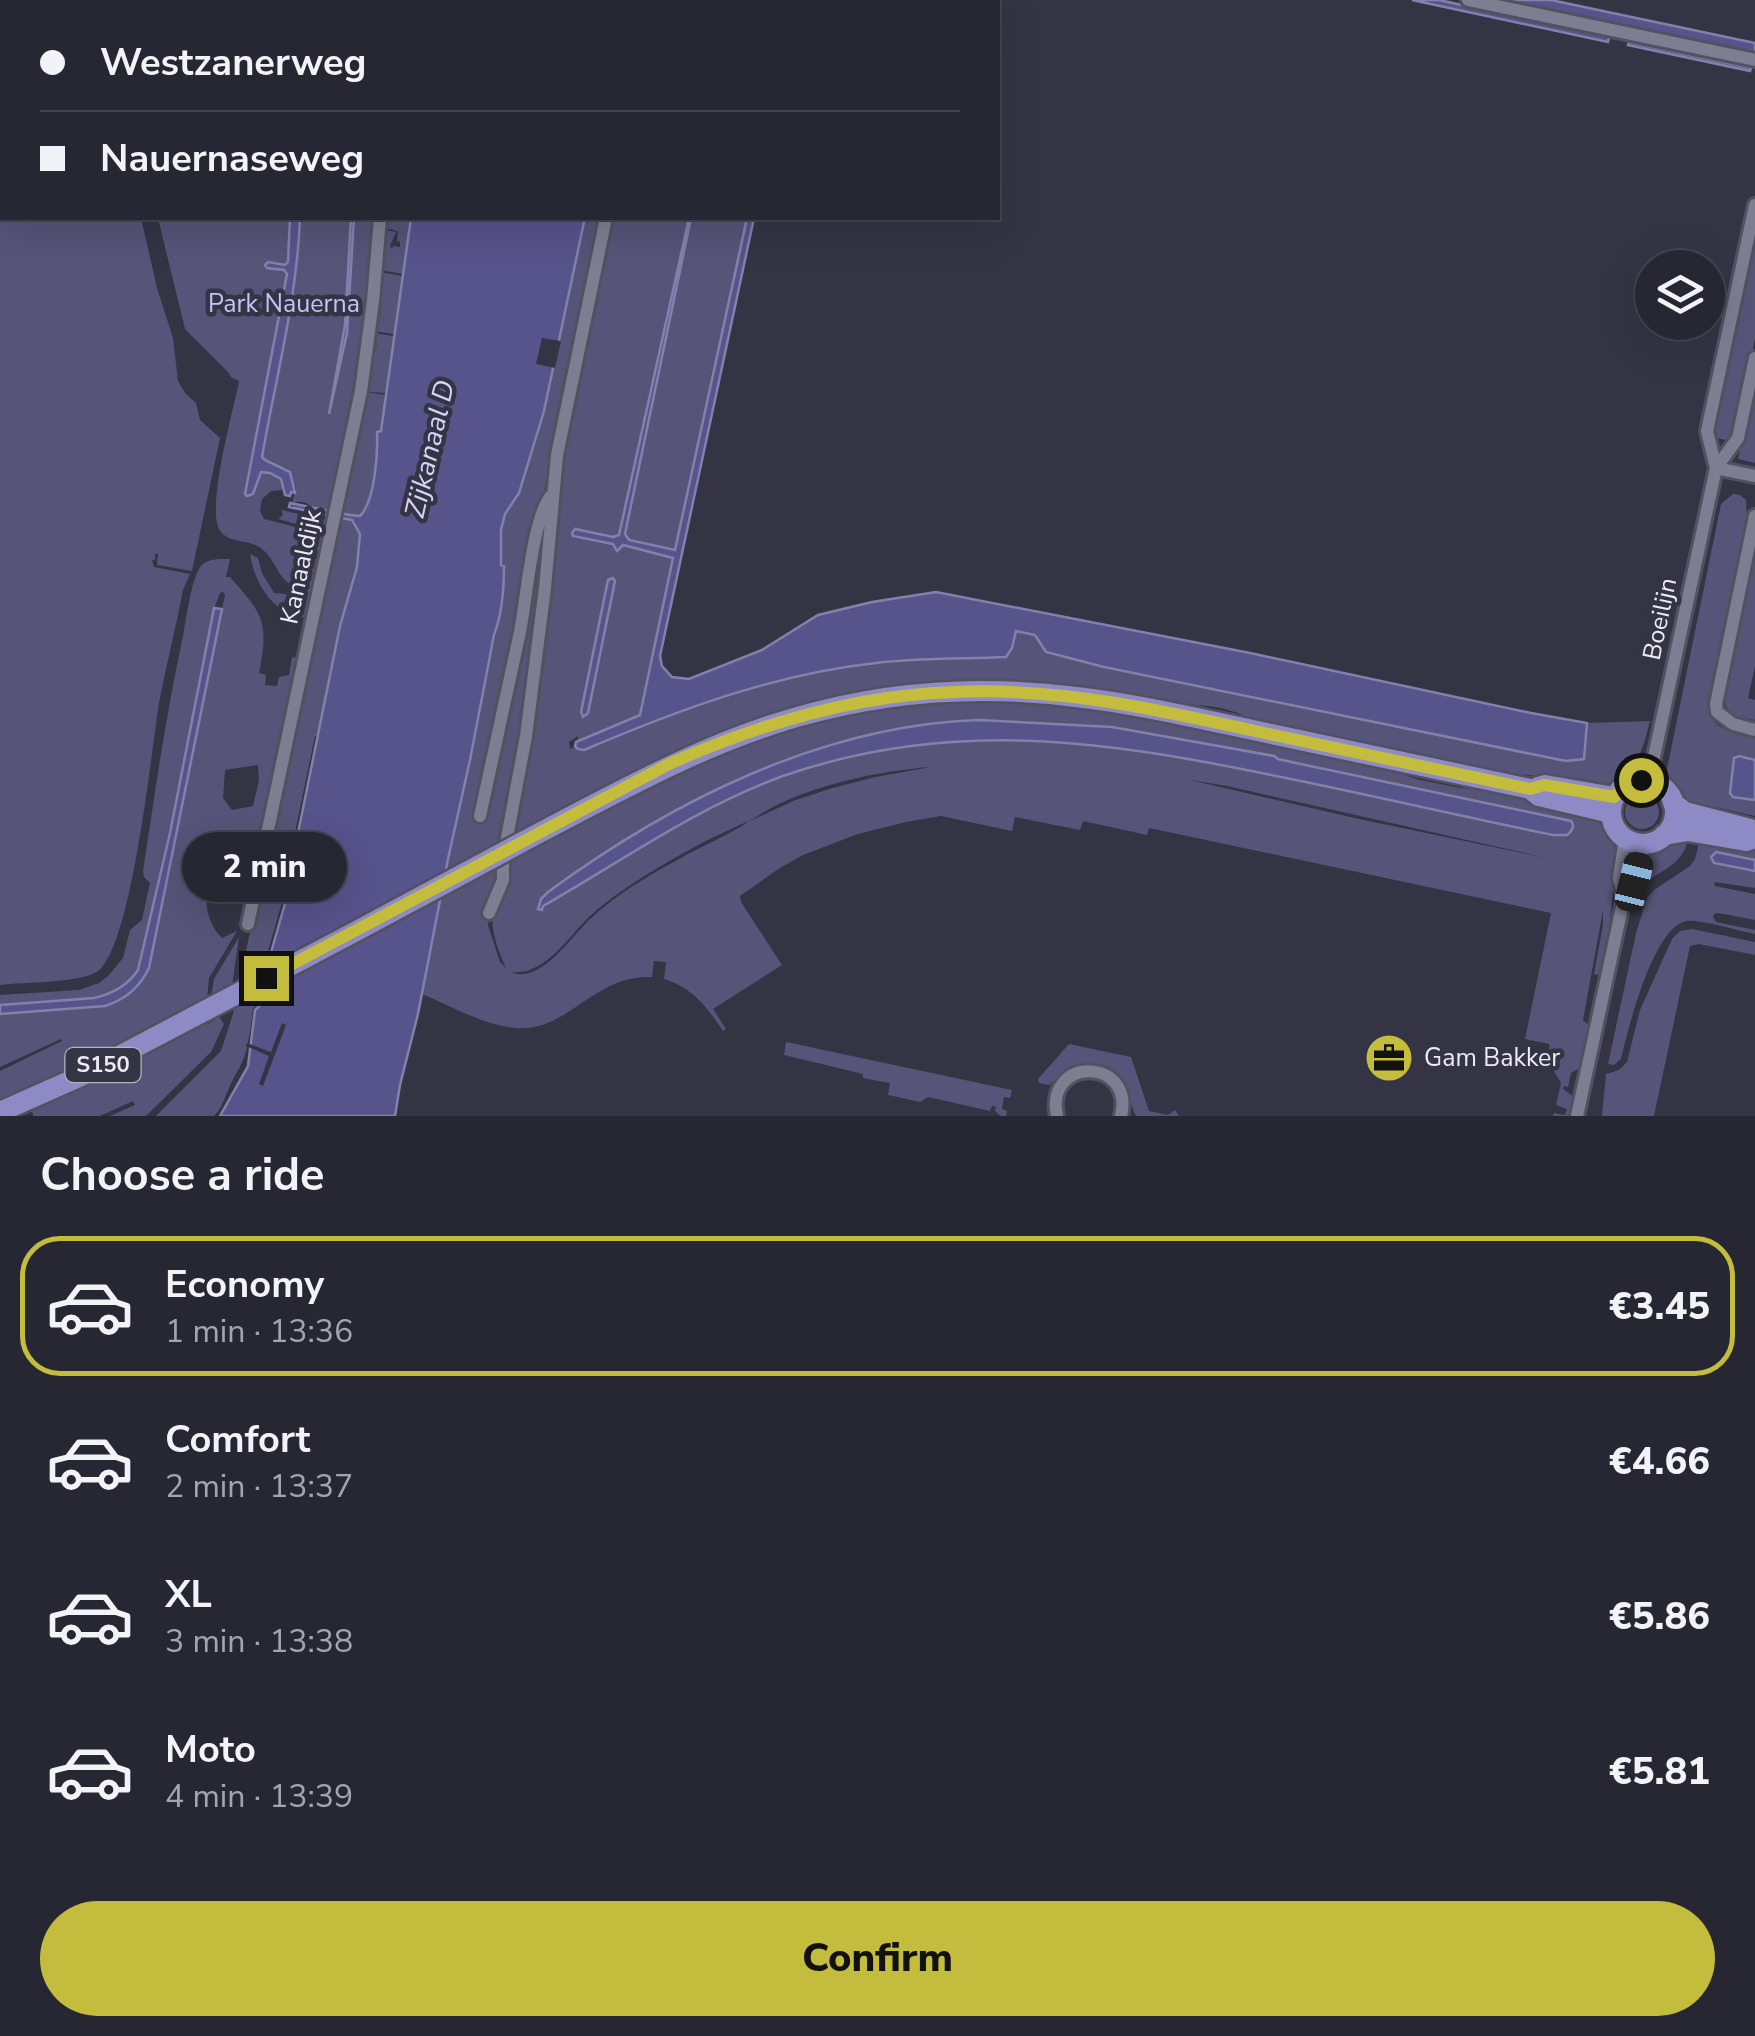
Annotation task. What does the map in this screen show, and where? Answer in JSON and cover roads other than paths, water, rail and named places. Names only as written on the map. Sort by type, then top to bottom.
[{"type":"main road","name":"S150","points":[[0,1112],[68,1082],[203,1012],[669,764],[750,731],[858,702],[955,692],[1038,693],[1106,701],[1530,789],[1544,785],[1613,805]]},
{"type":"main road","points":[[1649,780],[1664,788],[1673,802],[1685,812],[1750,829],[1755,836],[1746,841],[1688,831],[1634,841],[1615,827],[1613,805],[1626,784],[1649,780]]},
{"type":"main road","points":[[1664,835],[1674,818],[1673,802]]},
{"type":"street","points":[[1468,0],[1755,60]]},
{"type":"street","name":"Boeilijn","points":[[1716,468],[1707,430],[1755,205]]},
{"type":"street","name":"Kanaaldijk","points":[[248,924],[361,391],[380,220]]},
{"type":"street","points":[[489,913],[503,880],[503,859],[526,736],[557,455],[606,220]]},
{"type":"street","name":"Boeilijn","points":[[1649,780],[1716,468],[1738,438],[1755,358]]},
{"type":"street","points":[[1716,468],[1755,476]]},
{"type":"street","points":[[480,816],[538,529],[544,504],[552,494]]},
{"type":"street","points":[[1755,516],[1716,704],[1717,712],[1732,724],[1755,730]]},
{"type":"street","points":[[1624,898],[1619,878],[1634,841]]},
{"type":"street","points":[[1577,1116],[1624,898],[1634,882],[1634,841]]},
{"type":"street","points":[[1057,1116],[1055,1102],[1061,1086],[1074,1074],[1092,1071],[1104,1074],[1117,1086],[1122,1098],[1121,1116]]},
{"type":"water","points":[[1412,0],[1439,0],[1609,37],[1608,42]]},
{"type":"water","points":[[1495,0],[1551,0],[1755,43],[1755,54]]},
{"type":"water","points":[[1629,42],[1751,68],[1750,71],[1628,45]]},
{"type":"water","points":[[290,220],[300,220],[295,278],[262,457],[290,472],[295,493],[285,495],[281,479],[261,472],[253,494],[247,496],[287,274],[265,265],[288,262]]},
{"type":"water","points":[[354,220],[347,333],[329,414],[345,325]]},
{"type":"water","name":"Zijkanaal D","points":[[411,220],[582,220],[544,411],[519,493],[505,514],[501,530],[501,610],[395,1116],[220,1116],[248,1066],[255,1010],[273,993],[270,956],[291,882],[340,626],[357,567],[360,534],[352,520],[289,507],[290,503],[360,516],[372,488],[377,432],[381,431]]},
{"type":"water","points":[[689,220],[625,534],[629,540],[675,550],[747,220],[754,220],[660,656],[662,666],[672,677],[689,679],[762,650],[818,615],[936,592],[1587,723],[1584,759],[1566,761],[1104,667],[1046,652],[1035,635],[1016,631],[1006,657],[892,661],[838,668],[727,696],[578,749],[576,742],[640,715],[673,558],[623,545],[617,551],[613,544],[572,533],[575,529],[619,535]]},
{"type":"water","points":[[613,578],[588,713],[583,717],[608,580]]},
{"type":"water","points":[[214,608],[222,609],[149,968],[131,992],[105,1006],[0,1014],[0,1005],[101,996],[124,984],[138,970],[170,833]]},
{"type":"water","points":[[979,720],[1112,727],[1274,756],[1571,821],[1573,826],[1567,835],[1553,835],[1158,754],[1034,741],[972,741],[847,757],[783,776],[690,819],[538,909],[548,892],[646,827],[752,774],[863,736]]},
{"type":"water","points":[[1734,758],[1755,760],[1755,800],[1733,797],[1730,793]]},
{"type":"water","points":[[1716,852],[1755,860],[1755,871],[1714,863],[1711,857]]},
{"type":"place","name":"Gam Bakker","points":[[1389,1058]]},
{"type":"park label","name":"Park Nauerna","points":[[284,304]]}]
